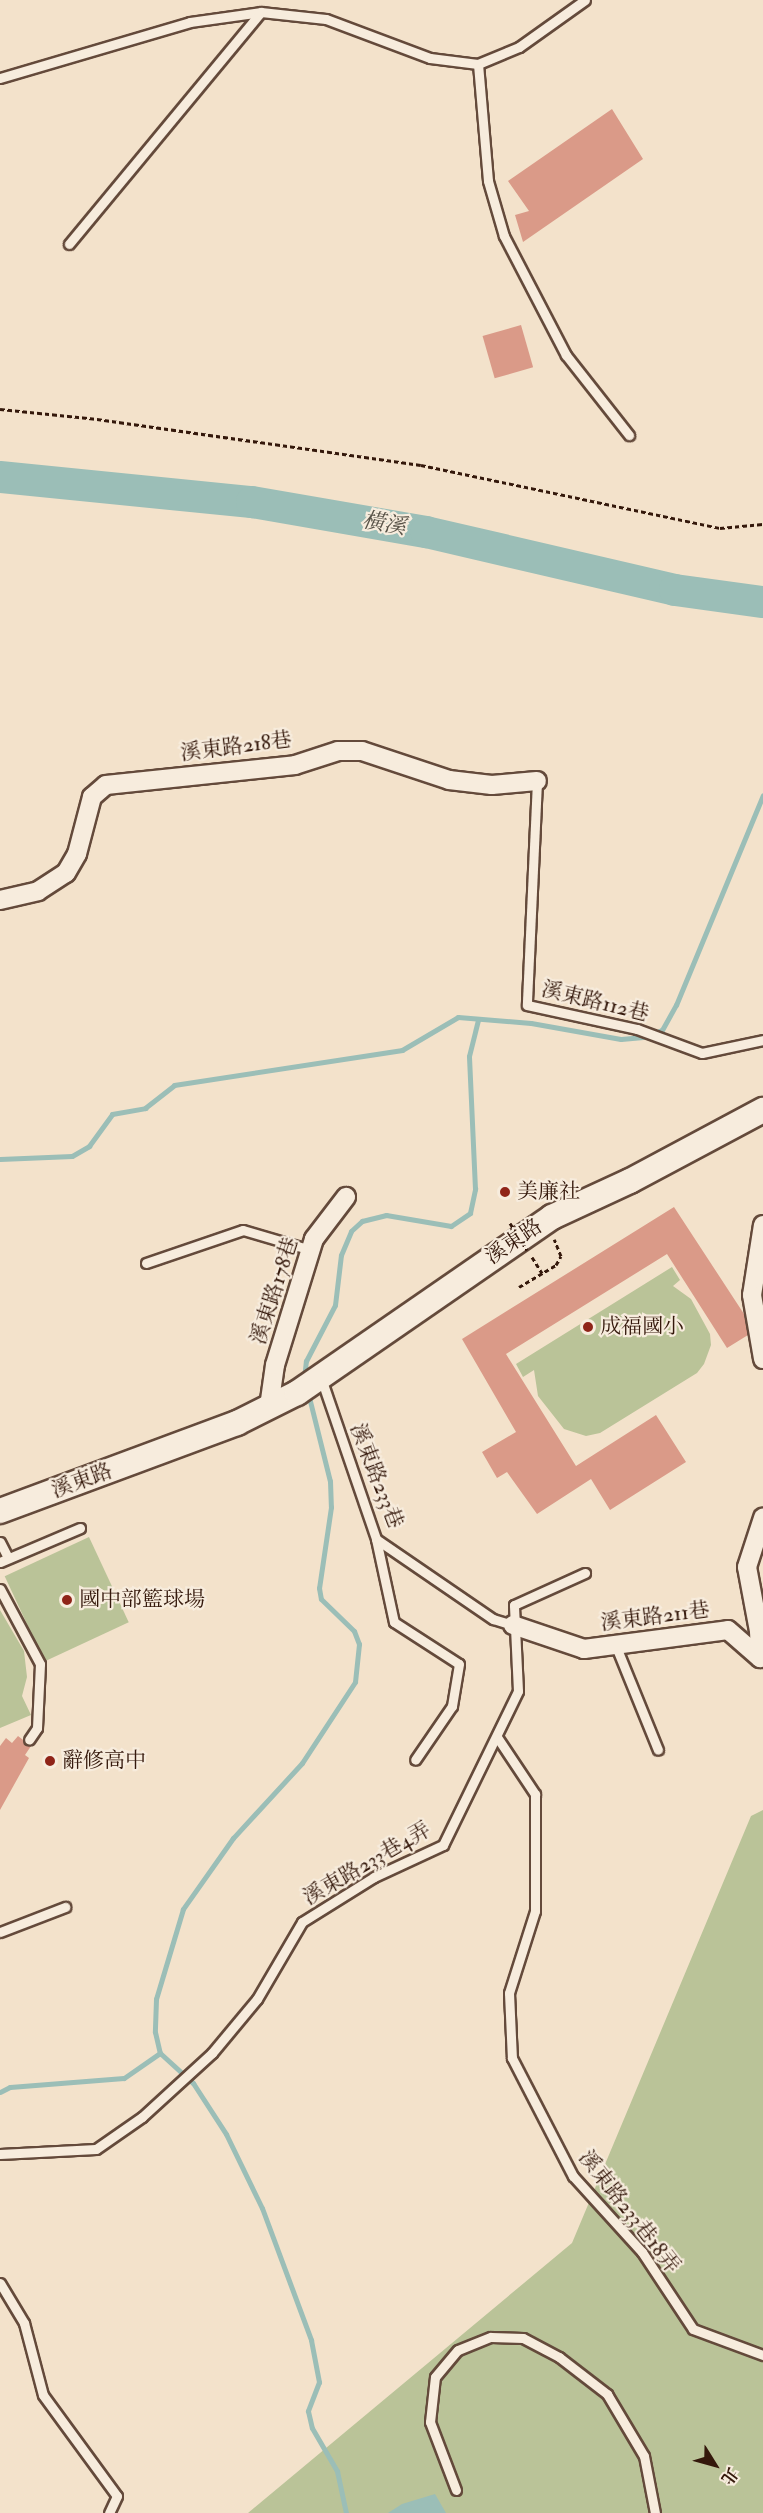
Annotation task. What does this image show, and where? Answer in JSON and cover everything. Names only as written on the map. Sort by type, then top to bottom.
[{"type":"main road","name":"溪東路","points":[[0,1512],[237,1423],[269,1407],[310,1384],[552,1217],[630,1181],[763,1110]]},
{"type":"street","name":"溪東路218巷","points":[[0,900],[38,891],[66,873],[76,854],[92,797],[106,784],[295,765],[338,751],[362,751],[449,780],[492,785],[537,781]]},
{"type":"street","name":"溪東路178巷","points":[[269,1407],[275,1365],[314,1239],[346,1197]]},
{"type":"street","points":[[763,1225],[752,1295],[763,1359]]},
{"type":"street","name":"溪東路211巷","points":[[513,1625],[584,1649],[728,1630],[760,1658],[759,1631],[747,1567],[763,1518]]},
{"type":"lane","points":[[0,78],[190,22],[261,12],[326,19],[430,58],[478,64],[519,47],[585,0]]},
{"type":"lane","points":[[69,244],[261,12]]},
{"type":"lane","points":[[478,64],[488,181],[504,236],[566,356],[629,435]]},
{"type":"lane","name":"溪東路112巷","points":[[537,781],[527,1005],[637,1029],[702,1053],[763,1040]]},
{"type":"lane","points":[[146,1263],[243,1230],[311,1250]]},
{"type":"lane","name":"溪東路233巷","points":[[310,1384],[376,1539],[493,1619],[513,1625]]},
{"type":"lane","points":[[0,1542],[4,1560],[80,1528]]},
{"type":"lane","points":[[376,1539],[394,1622],[459,1664],[452,1706],[415,1760]]},
{"type":"lane","points":[[513,1625],[514,1605],[585,1573]]},
{"type":"lane","points":[[0,1589],[40,1664],[37,1728],[29,1740]]},
{"type":"lane","name":"溪東路233巷4弄","points":[[0,2154],[96,2149],[142,2116],[212,2054],[257,1999],[302,1922],[374,1877],[443,1845],[518,1691],[513,1625]]},
{"type":"lane","points":[[615,1644],[658,1750]]},
{"type":"lane","name":"溪東路233巷18弄","points":[[497,1737],[535,1794],[534,1911],[509,1993],[512,2058],[573,2176],[642,2252],[693,2329],[763,2355]]},
{"type":"lane","points":[[0,1932],[65,1907]]},
{"type":"lane","points":[[0,2283],[24,2323],[43,2395],[117,2496],[109,2513]]},
{"type":"lane","points":[[456,2490],[430,2422],[435,2377],[458,2350],[491,2337],[522,2338],[559,2357],[607,2394],[644,2456],[655,2513]]},
{"type":"path","points":[[0,409],[98,419],[421,465],[720,528],[763,524]]},
{"type":"path","points":[[510,1223],[541,1271]]},
{"type":"path","points":[[519,1287],[541,1271],[556,1265],[561,1256],[559,1249]]},
{"type":"green space","points":[[672,1267],[680,1280],[673,1286],[691,1299],[710,1334],[711,1345],[704,1364],[697,1373],[600,1433],[586,1436],[564,1429],[538,1396],[534,1370],[523,1377],[516,1364]]},
{"type":"green space","name":"國中部籃球場","points":[[89,1537],[129,1622],[44,1661],[5,1576]]},
{"type":"green space","points":[[0,1610],[24,1651],[27,1677],[22,1696],[31,1715],[0,1728]]},
{"type":"green space","points":[[763,1810],[763,2513],[248,2513],[572,2243],[751,1816]]},
{"type":"water","points":[[435,2494],[446,2513],[388,2513],[402,2504]]},
{"type":"building","points":[[612,109],[643,159],[523,242],[515,215],[529,211],[508,181]]},
{"type":"building","points":[[521,325],[533,367],[495,378],[483,336]]},
{"type":"building","points":[[674,1207],[744,1314],[748,1335],[727,1348],[667,1254],[506,1354],[576,1466],[656,1415],[686,1462],[610,1510],[591,1479],[537,1514],[507,1472],[497,1478],[482,1452],[516,1432],[462,1339]]},
{"type":"building","points":[[18,1736],[31,1746],[25,1755],[29,1758],[0,1810],[0,1746],[6,1738],[12,1743]]},
{"type":"waterway","name":"橫溪","points":[[0,477],[252,502],[426,532],[675,590],[763,602]]},
{"type":"waterway","points":[[0,1159],[72,1156],[89,1146],[112,1114],[145,1108],[174,1085],[402,1050],[458,1017],[531,1023],[621,1039],[646,1037],[662,1030],[676,1005],[763,795]]},
{"type":"waterway","points":[[304,1379],[306,1361],[335,1305],[341,1255],[351,1231],[362,1221],[386,1215],[451,1226],[470,1213],[475,1189],[469,1056],[478,1019]]},
{"type":"waterway","points":[[308,1393],[330,1481],[331,1507],[319,1588],[321,1599],[354,1631],[359,1644],[355,1682],[302,1763],[233,1838],[183,1909],[156,1999],[155,2032],[160,2053],[193,2083],[226,2134],[262,2208],[311,2340],[319,2382],[308,2411],[312,2428],[337,2471],[346,2513]]},
{"type":"waterway","points":[[0,2092],[10,2087],[124,2078],[160,2053]]},
{"type":"place","name":"美廉社","points":[[505,1192]]},
{"type":"place","name":"成福國小","points":[[588,1327]]},
{"type":"place","name":"國中部籃球場","points":[[67,1600]]},
{"type":"place","name":"辭修高中","points":[[50,1761]]}]
